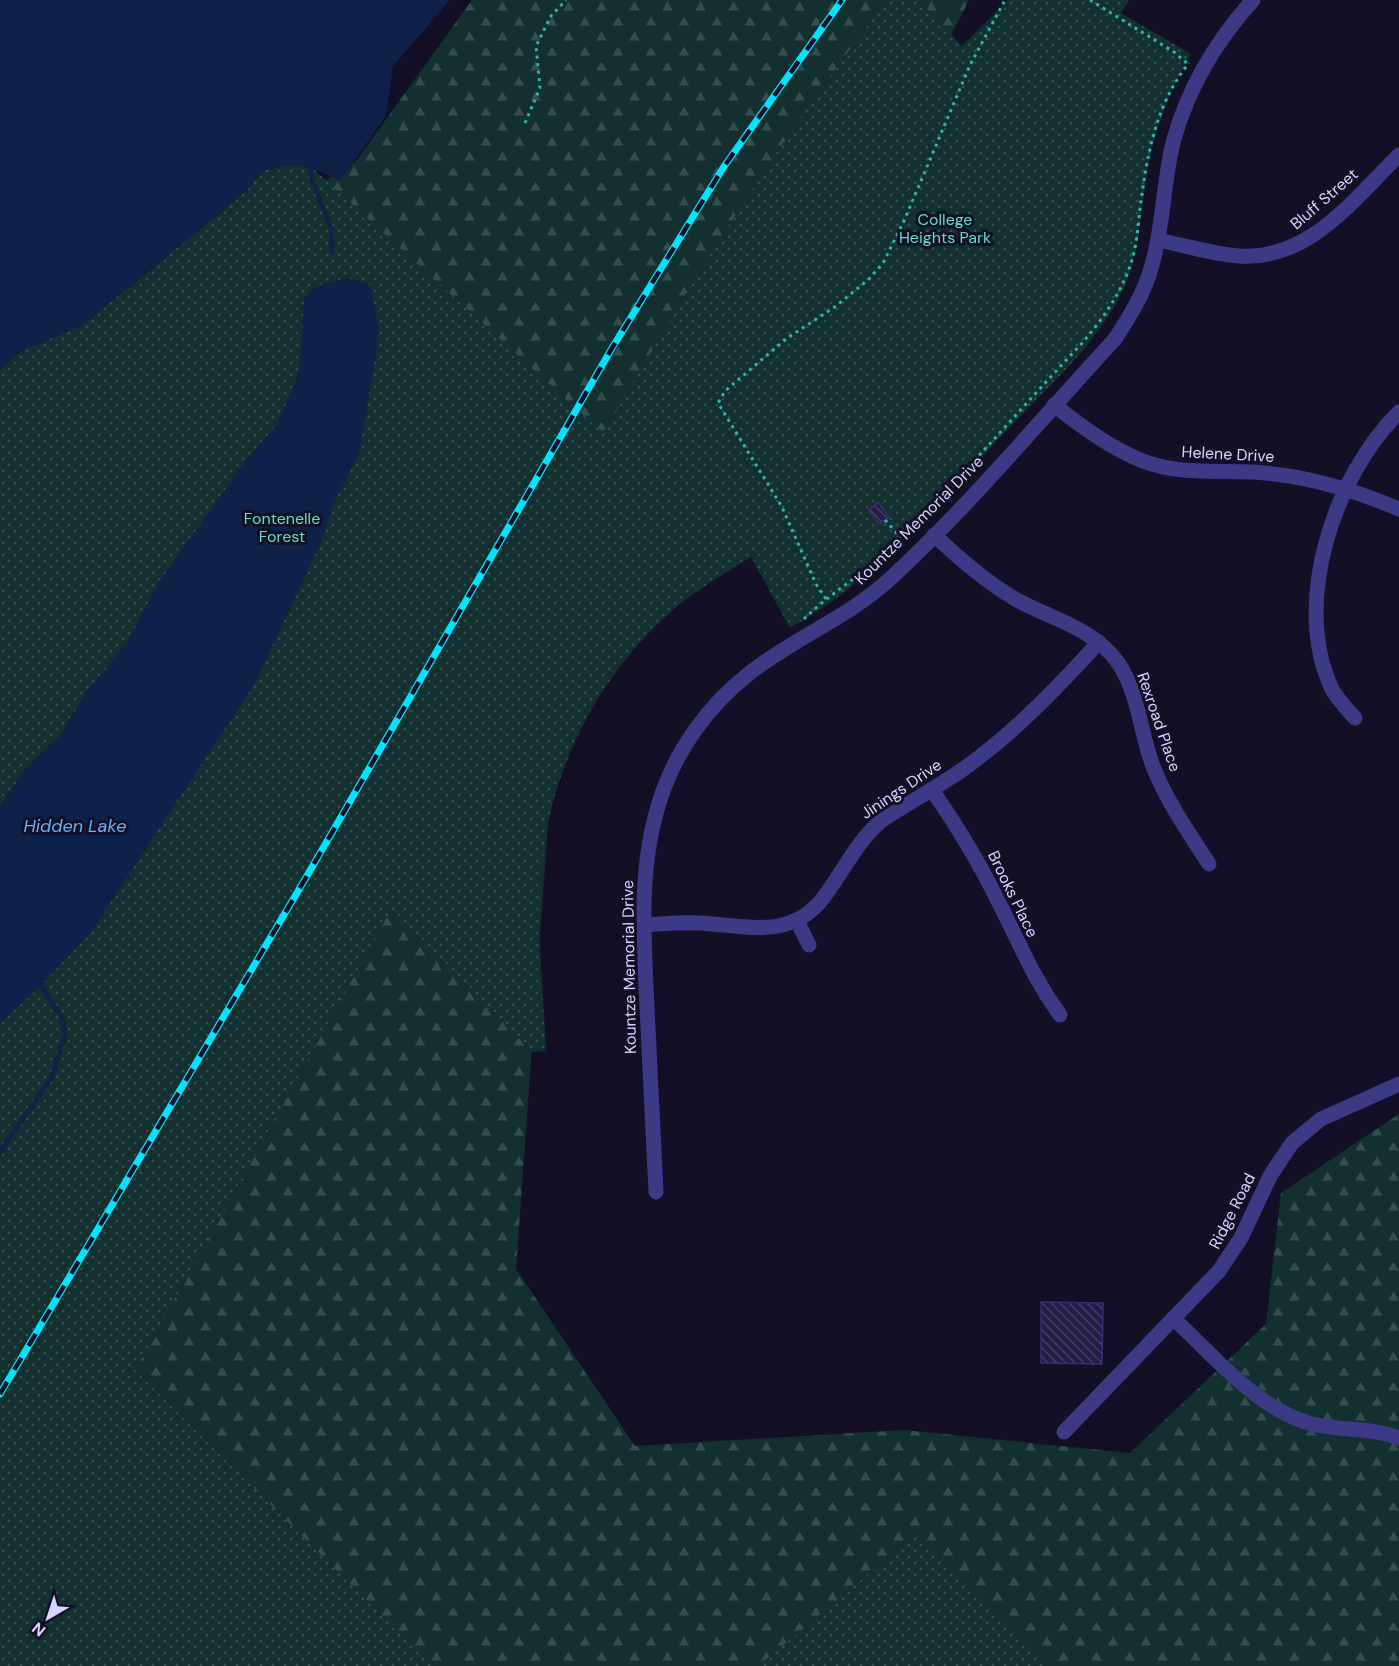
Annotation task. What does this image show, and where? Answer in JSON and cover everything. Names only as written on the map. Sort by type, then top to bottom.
[{"type":"street","name":"Kountze Memorial Drive","points":[[656,1192],[643,925],[645,872],[651,830],[667,780],[692,734],[714,706],[751,672],[863,602],[934,535],[1124,325],[1146,282],[1158,240],[1169,160],[1188,98],[1219,41],[1253,0]]},
{"type":"street","name":"Bluff Street","points":[[1158,240],[1239,256],[1261,255],[1294,248],[1343,211],[1399,155]]},
{"type":"street","name":"Helene Drive","points":[[1054,405],[1121,450],[1159,466],[1192,471],[1278,474],[1345,488],[1399,509]]},
{"type":"street","points":[[1354,718],[1340,700],[1328,678],[1319,638],[1321,563],[1333,517],[1345,488],[1377,437],[1399,412]]},
{"type":"street","name":"Rexroad Place","points":[[934,535],[996,587],[1099,642],[1121,668],[1129,684],[1146,748],[1163,789],[1209,864]]},
{"type":"street","name":"Jinings Drive","points":[[643,925],[697,923],[755,930],[784,926],[797,921],[820,900],[869,831],[897,810],[932,790],[1015,728],[1044,702],[1099,642]]},
{"type":"street","name":"Brooks Place","points":[[932,790],[963,835],[1000,905],[1024,958],[1060,1015]]},
{"type":"street","points":[[797,921],[809,945]]},
{"type":"street","name":"Ridge Road","points":[[1064,1431],[1231,1256],[1270,1176],[1292,1143],[1321,1119],[1399,1084]]},
{"type":"street","points":[[1173,1318],[1255,1394],[1279,1412],[1314,1425],[1377,1432],[1399,1438]]},
{"type":"path","points":[[525,123],[540,88],[536,46],[551,16],[566,0]]},
{"type":"path","points":[[1005,0],[970,65],[904,221],[882,263],[854,292],[777,347],[725,391],[718,403],[782,507],[816,584],[826,599],[862,574],[901,538],[1092,331],[1117,294],[1132,261],[1146,161],[1156,124],[1167,94],[1188,64],[1174,51],[1090,0]]},
{"type":"path","points":[[885,520],[901,538]]},
{"type":"green space","points":[[472,0],[969,0],[832,270],[557,698],[516,1269],[635,1446],[904,1430],[1130,1453],[1266,1324],[1281,1193],[1399,1114],[1399,1666],[0,1666],[196,263],[356,161]]},
{"type":"green space","name":"Fontenelle Forest","points":[[887,0],[919,0],[962,46],[1008,0],[1129,0],[1121,13],[1191,54],[1176,82],[1158,126],[1147,172],[1136,250],[1129,275],[1119,297],[1093,338],[1061,375],[933,510],[852,586],[790,628],[751,557],[705,586],[672,611],[638,645],[616,672],[597,701],[566,763],[547,830],[540,887],[546,1051],[532,1052],[391,910],[135,1370],[433,1666],[0,1666],[0,369],[21,351],[82,325],[214,218],[250,187],[261,171],[291,164],[310,166],[603,433],[703,266],[773,158]]},
{"type":"green space","points":[[915,1535],[1045,1666],[758,1666]]},
{"type":"water","points":[[0,0],[450,0],[393,66],[386,116],[340,181],[302,166],[284,166],[261,171],[250,187],[214,218],[82,325],[21,351],[0,369]]},
{"type":"water","name":"Hidden Lake","points":[[348,278],[370,285],[378,324],[376,353],[359,453],[335,501],[320,544],[254,685],[92,930],[41,986],[0,1023],[0,807],[26,768],[59,737],[86,693],[128,641],[159,582],[245,462],[278,423],[296,380],[301,358],[304,299],[312,290],[323,284]]},
{"type":"building","points":[[878,502],[889,517],[879,524],[869,510]]},
{"type":"building","points":[[1041,1302],[1103,1303],[1102,1364],[1041,1363]]},
{"type":"waterway","points":[[310,166],[312,180],[331,228],[332,251]]},
{"type":"waterway","points":[[0,1152],[52,1077],[65,1034],[62,1018],[41,986]]},
{"type":"railway","points":[[0,1394],[304,881],[612,348],[723,168],[842,0]]},
{"type":"park label","name":"College Heights Park","points":[[945,228]]}]
